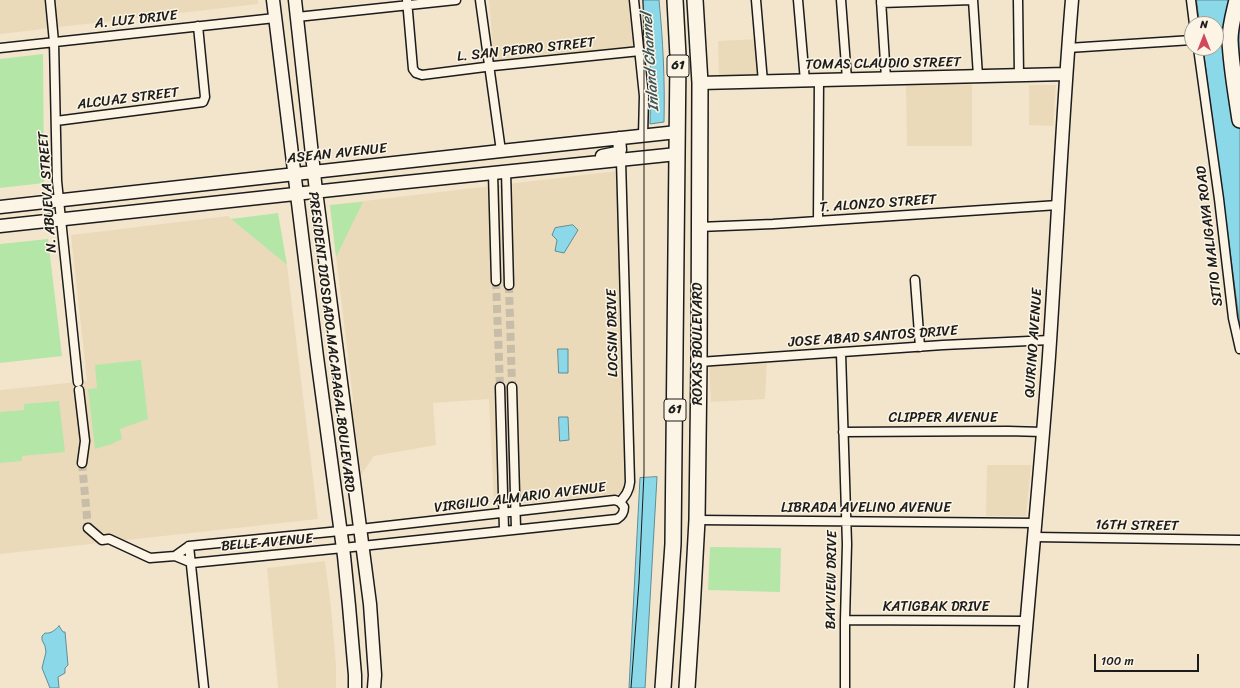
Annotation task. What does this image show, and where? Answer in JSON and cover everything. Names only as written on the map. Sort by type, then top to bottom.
[{"type":"highway","name":"ROXAS BOULEVARD","points":[[663,688],[673,544],[678,56],[675,0]]},
{"type":"highway","name":"ROXAS BOULEVARD","points":[[687,688],[697,520],[700,83],[696,0]]},
{"type":"highway","points":[[1237,0],[1230,39],[1232,68],[1240,120]]},
{"type":"main road","name":"PRESIDENT DIOSDADO MACAPAGAL BOULEVARD","points":[[273,0],[296,194],[350,606],[355,688]]},
{"type":"main road","name":"PRESIDENT DIOSDADO MACAPAGAL BOULEVARD","points":[[295,0],[316,191],[370,604],[375,675],[374,688]]},
{"type":"main road","name":"QUIRINO AVENUE","points":[[1021,688],[1036,523],[1050,340],[1066,74],[1072,0]]},
{"type":"main road","name":"TOMAS CLAUDIO STREET","points":[[700,83],[1066,74]]},
{"type":"main road","name":"ASEAN AVENUE","points":[[0,207],[677,132]]},
{"type":"main road","points":[[590,163],[603,155],[620,150],[619,138]]},
{"type":"main road","points":[[0,226],[316,191],[677,154]]},
{"type":"main road","points":[[378,185],[374,179],[376,172],[387,170],[394,163]]},
{"type":"street","name":"N. ABUEVA STREET","points":[[50,0],[54,42],[56,163],[85,442],[82,463]]},
{"type":"street","points":[[297,17],[407,3],[456,0]]},
{"type":"street","points":[[480,0],[501,151]]},
{"type":"street","points":[[634,0],[644,96],[643,136]]},
{"type":"street","points":[[756,0],[763,82]]},
{"type":"street","points":[[798,0],[805,81]]},
{"type":"street","points":[[841,0],[847,79]]},
{"type":"street","points":[[886,78],[881,1],[972,0],[978,76]]},
{"type":"street","points":[[1018,0],[1019,75]]},
{"type":"street","points":[[1191,0],[1193,16]]},
{"type":"street","name":"L. SAN PEDRO STREET","points":[[407,3],[413,69],[416,73],[422,75],[489,66],[640,51]]},
{"type":"street","name":"A. LUZ DRIVE","points":[[0,48],[275,18]]},
{"type":"street","name":"ALCUAZ STREET","points":[[56,121],[203,102],[205,97],[198,26]]},
{"type":"street","points":[[1068,48],[1184,41]]},
{"type":"street","name":"SITIO MALIGAYA ROAD","points":[[1199,56],[1218,191],[1233,318],[1240,349]]},
{"type":"street","points":[[818,221],[819,80]]},
{"type":"street","name":"LOCSIN DRIVE","points":[[620,502],[629,490],[630,482],[622,160]]},
{"type":"street","points":[[506,171],[509,285]]},
{"type":"street","points":[[493,173],[496,281]]},
{"type":"street","name":"T. ALONZO STREET","points":[[699,227],[818,221],[1058,205]]},
{"type":"street","points":[[915,280],[920,347]]},
{"type":"street","name":"JOSE ABAD SANTOS DRIVE","points":[[699,362],[1050,340]]},
{"type":"street","name":"BAYVIEW DRIVE","points":[[841,353],[847,544],[844,620],[845,688]]},
{"type":"street","points":[[500,387],[504,530]]},
{"type":"street","points":[[512,387],[516,529]]},
{"type":"street","name":"CLIPPER AVENUE","points":[[843,432],[1043,432]]},
{"type":"street","name":"VIRGILIO ALMARIO AVENUE","points":[[360,529],[615,500],[620,502],[624,507],[621,517],[617,519],[362,546]]},
{"type":"street","name":"LIBRADA AVELINO AVENUE","points":[[697,520],[1036,523]]},
{"type":"street","name":"BELLE AVENUE","points":[[88,528],[102,540],[109,539],[150,558],[176,556],[192,563],[362,546]]},
{"type":"street","name":"BELLE AVENUE","points":[[176,556],[190,546],[360,529]]},
{"type":"street","name":"16TH STREET","points":[[1034,537],[1240,540]]},
{"type":"street","points":[[190,546],[204,688]]},
{"type":"street","name":"KATIGBAK DRIVE","points":[[844,620],[1027,621]]},
{"type":"shaded area","points":[[0,0],[258,0],[258,4],[0,34]]},
{"type":"shaded area","points":[[489,0],[630,0],[636,49],[494,61]]},
{"type":"shaded area","points":[[758,39],[759,75],[719,76],[718,41]]},
{"type":"shaded area","points":[[972,84],[972,146],[907,146],[906,85]]},
{"type":"shaded area","points":[[1029,85],[1056,85],[1053,126],[1029,125]]},
{"type":"shaded area","points":[[626,170],[636,493],[494,506],[489,399],[433,403],[436,445],[374,456],[361,475],[352,408],[353,399],[330,205]]},
{"type":"shaded area","points":[[228,216],[287,265],[318,519],[0,554],[0,390],[87,381],[71,235]]},
{"type":"shaded area","points":[[767,360],[765,399],[711,402],[709,364]]},
{"type":"shaded area","points":[[987,465],[1031,465],[1026,516],[986,516]]},
{"type":"shaded area","points":[[325,561],[331,607],[336,665],[336,688],[278,688],[267,568]]},
{"type":"green space","points":[[43,54],[44,183],[0,188],[0,59]]},
{"type":"green space","points":[[363,202],[336,257],[330,205]]},
{"type":"green space","points":[[278,213],[287,265],[231,219]]},
{"type":"green space","points":[[48,239],[62,356],[0,363],[0,244]]},
{"type":"green space","points":[[141,360],[148,419],[120,429],[122,439],[112,444],[95,449],[88,389],[97,388],[95,365]]},
{"type":"green space","points":[[59,401],[65,452],[22,456],[22,461],[0,463],[0,412],[24,410],[24,404]]},
{"type":"green space","points":[[710,547],[781,548],[780,592],[708,590]]},
{"type":"water","name":"Inland Channel","points":[[643,0],[659,0],[663,46],[664,122],[650,124],[651,72]]},
{"type":"water","points":[[1197,0],[1240,0],[1240,326],[1204,56],[1224,56],[1224,16],[1199,16]]},
{"type":"water","points":[[573,225],[578,230],[564,253],[555,251],[557,240],[552,235],[555,228]]},
{"type":"water","points":[[558,349],[568,349],[568,373],[559,373]]},
{"type":"water","points":[[559,417],[568,417],[569,440],[560,441]]},
{"type":"water","points":[[657,477],[645,688],[629,688],[640,478]]},
{"type":"water","points":[[59,626],[63,632],[65,632],[68,665],[65,668],[65,673],[58,677],[59,688],[50,688],[42,668],[46,652],[42,636],[45,633],[53,631]]},
{"type":"tunnel","points":[[496,281],[500,387]]},
{"type":"tunnel","points":[[509,285],[512,387]]},
{"type":"tunnel","points":[[82,463],[88,528]]},
{"type":"tram line","points":[[631,688],[639,582],[644,473],[643,0]]}]
